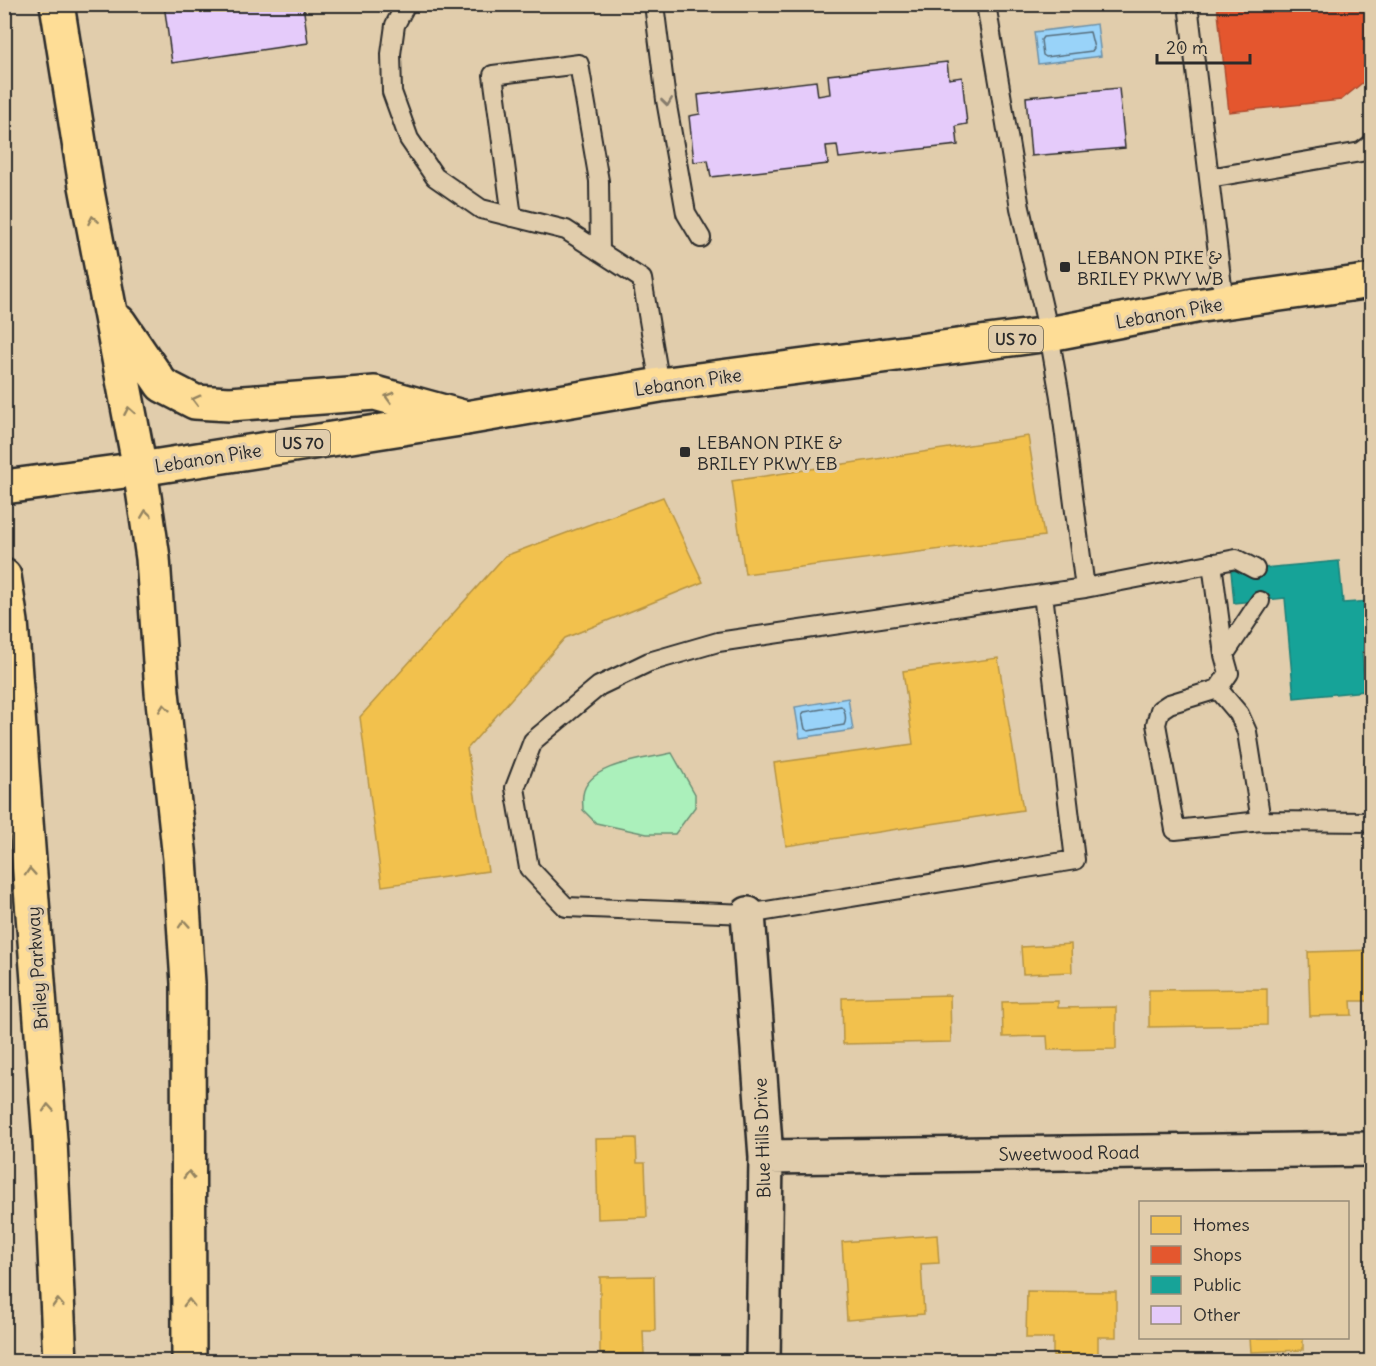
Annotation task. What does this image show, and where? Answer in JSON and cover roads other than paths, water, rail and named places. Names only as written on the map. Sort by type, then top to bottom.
[{"type":"main road","points":[[57,4],[86,186],[140,469],[153,558],[162,692],[180,859],[188,983],[189,1362]]},
{"type":"main road","name":"Lebanon Pike","points":[[4,487],[140,469],[660,385],[1049,334],[1195,306],[1371,281]]},
{"type":"main road","points":[[111,311],[162,385],[195,402],[230,404],[375,393],[466,418]]},
{"type":"main road","name":"Briley Parkway","points":[[4,576],[11,622],[50,1140],[60,1362]]},
{"type":"street","name":"Blue Hills Drive","points":[[748,914],[766,1157],[763,1362]]},
{"type":"street","name":"Sweetwood Road","points":[[766,1157],[1371,1149]]},
{"type":"lane","points":[[406,4],[396,25],[391,54],[392,92],[409,139],[435,177],[481,209],[566,230],[642,279],[660,385]]},
{"type":"lane","points":[[654,4],[666,100],[686,213],[701,238]]},
{"type":"lane","points":[[986,4],[1020,208],[1049,334],[1085,588]]},
{"type":"lane","points":[[1188,4],[1224,303]]},
{"type":"lane","points":[[512,217],[493,75],[579,64],[599,181],[600,252]]},
{"type":"lane","points":[[1209,178],[1361,152],[1371,144]]},
{"type":"lane","points":[[1043,594],[1075,860],[748,914],[566,907],[529,868],[515,788],[533,741],[599,686],[650,662],[718,642],[1043,594],[1085,588],[1212,562],[1236,560],[1255,569]]},
{"type":"lane","points":[[1212,562],[1228,673],[1218,689],[1169,704],[1160,710],[1156,724],[1174,830],[1261,821],[1371,822]]},
{"type":"lane","points":[[1224,655],[1260,601]]},
{"type":"lane","points":[[1218,689],[1239,714],[1247,732],[1261,821]]},
{"type":"water","points":[[1097,24],[1101,56],[1038,64],[1034,32]]},
{"type":"water","points":[[848,698],[853,730],[800,738],[795,707]]},
{"type":"place","name":"LEBANON PIKE & BRILEY PKWY WB","points":[[1065,267]]},
{"type":"place","name":"LEBANON PIKE & BRILEY PKWY EB","points":[[685,452]]}]
